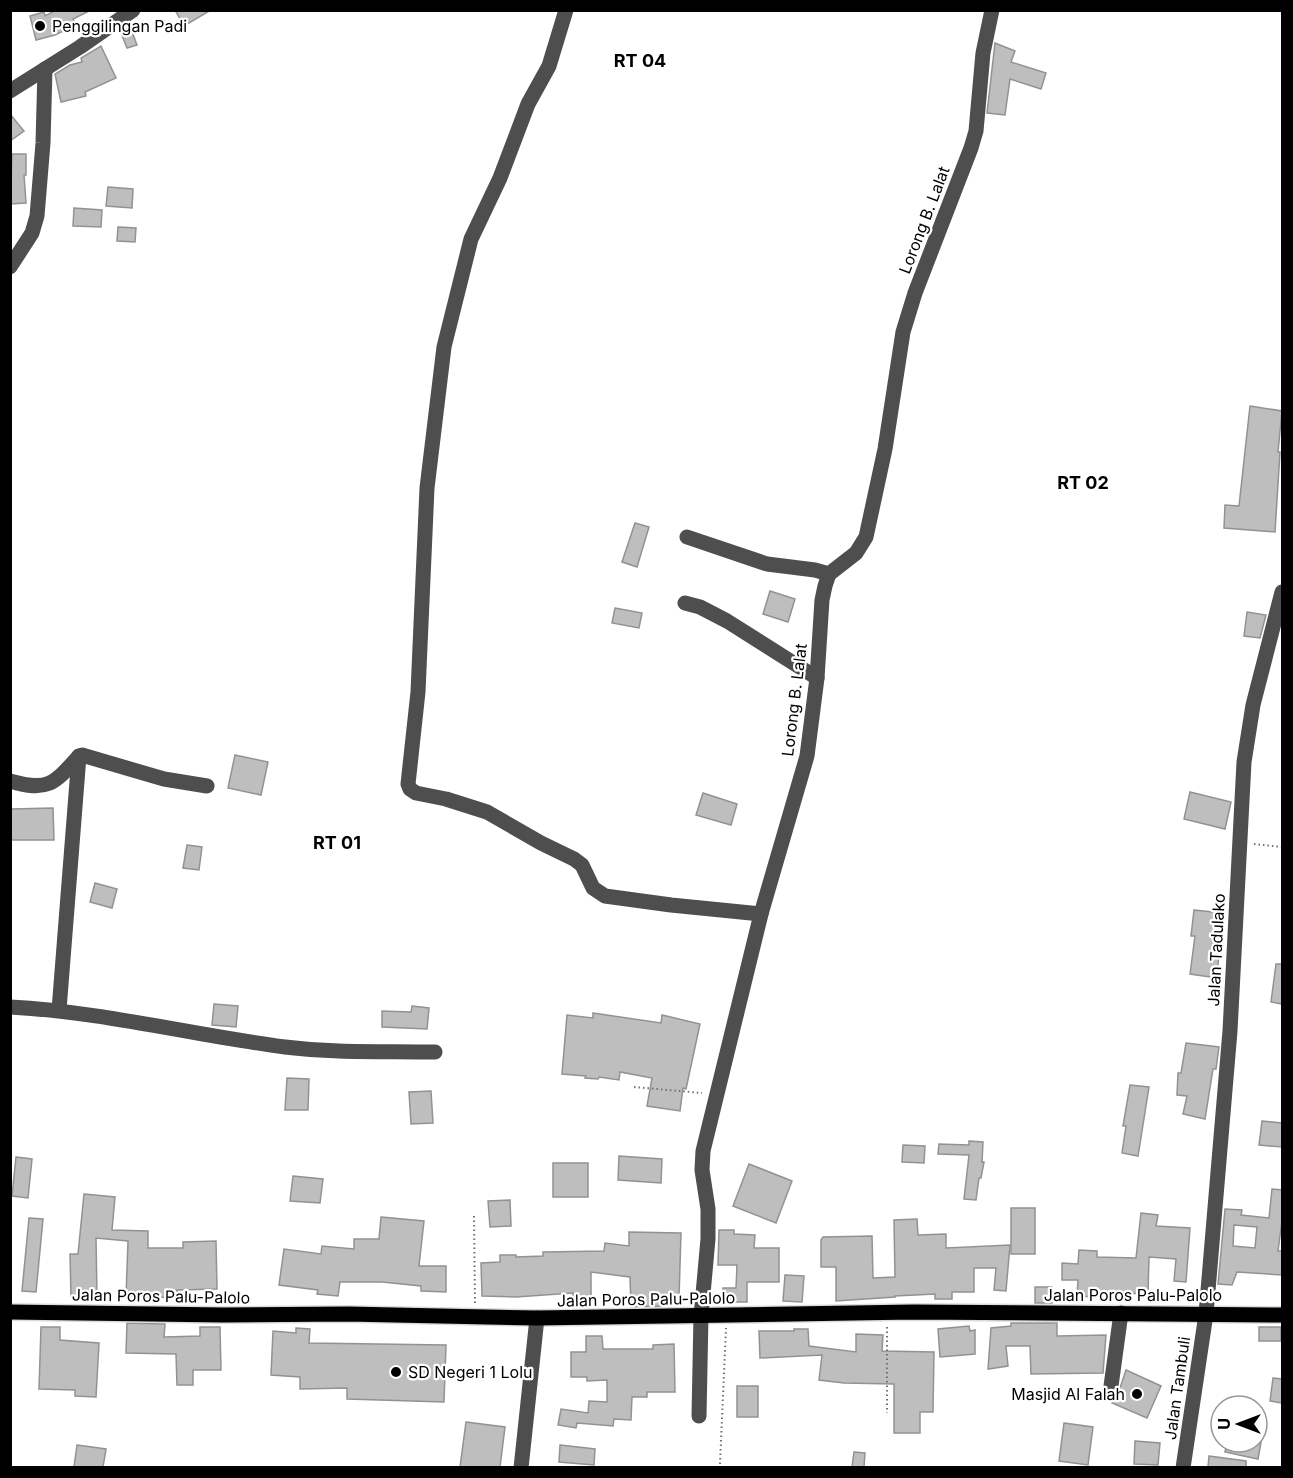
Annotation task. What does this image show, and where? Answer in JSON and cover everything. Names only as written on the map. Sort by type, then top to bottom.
[{"type":"main road","name":"Jalan Poros Palu-Palolo","points":[[10,1311],[537,1318],[887,1312],[1282,1315]]},
{"type":"street","points":[[10,91],[133,10]]},
{"type":"street","points":[[566,10],[549,66],[528,104],[510,157],[471,238],[444,347],[438,380],[427,488],[418,692],[408,784],[410,789],[416,793],[487,812],[574,859],[582,865],[593,888],[605,896],[761,914]]},
{"type":"street","name":"Lorong B. Lalat","points":[[699,1416],[701,1316],[708,1239],[708,1209],[702,1170],[703,1150],[761,914],[807,756],[817,678],[822,600],[829,574],[856,553],[866,537],[885,449],[903,332],[915,293],[976,131],[983,53],[992,10]]},
{"type":"street","points":[[10,267],[32,233],[37,216],[43,143],[45,69]]},
{"type":"street","points":[[687,537],[767,564],[829,574]]},
{"type":"street","name":"Jalan Tadulako","points":[[1206,1314],[1230,1031],[1244,762],[1253,705],[1282,592]]},
{"type":"street","points":[[685,603],[700,607],[727,621],[817,678]]},
{"type":"street","points":[[10,781],[30,787],[43,786],[63,774],[78,756]]},
{"type":"street","points":[[78,756],[101,760],[164,779],[207,786]]},
{"type":"street","points":[[59,1010],[78,756]]},
{"type":"street","points":[[10,1007],[59,1010],[288,1047],[435,1052]]},
{"type":"street","points":[[1111,1386],[1121,1313]]},
{"type":"street","name":"Jalan Tambuli","points":[[1183,1467],[1206,1314]]},
{"type":"street","points":[[521,1467],[537,1318]]},
{"type":"path","points":[[1239,843],[1282,847]]},
{"type":"path","points":[[634,1087],[717,1095]]},
{"type":"path","points":[[474,1216],[475,1316]]},
{"type":"path","points":[[887,1312],[887,1413]]},
{"type":"path","points":[[720,1464],[726,1316]]},
{"type":"building","points":[[56,10],[91,10],[73,19],[76,25],[55,35],[36,40],[30,16],[44,12],[45,16]]},
{"type":"building","points":[[175,10],[211,10],[184,26]]},
{"type":"building","points":[[131,29],[137,45],[127,48],[121,33]]},
{"type":"building","points":[[995,43],[1015,51],[1011,62],[1046,73],[1041,89],[1010,79],[1005,115],[987,113]]},
{"type":"building","points":[[101,46],[116,78],[85,92],[86,96],[61,102],[55,74],[70,65],[82,62],[81,58]]},
{"type":"building","points":[[10,114],[24,131],[10,141]]},
{"type":"building","points":[[12,154],[26,154],[26,175],[24,175],[26,203],[10,204]]},
{"type":"building","points":[[108,187],[133,189],[132,208],[106,206]]},
{"type":"building","points":[[74,208],[102,210],[101,227],[73,226]]},
{"type":"building","points":[[118,227],[136,228],[135,242],[117,241]]},
{"type":"building","points":[[1250,406],[1282,411],[1275,532],[1224,528],[1225,505],[1239,506]]},
{"type":"building","points":[[635,523],[649,527],[637,567],[622,562]]},
{"type":"building","points":[[770,591],[795,599],[788,622],[763,614]]},
{"type":"building","points":[[615,608],[642,613],[639,628],[612,623]]},
{"type":"building","points":[[1247,612],[1266,615],[1260,638],[1244,636]]},
{"type":"building","points":[[235,755],[268,762],[261,795],[228,788]]},
{"type":"building","points":[[1190,792],[1231,802],[1225,829],[1184,819]]},
{"type":"building","points":[[703,793],[737,804],[731,825],[696,815]]},
{"type":"building","points":[[53,808],[54,840],[10,840],[10,809]]},
{"type":"building","points":[[187,845],[202,847],[199,870],[183,868]]},
{"type":"building","points":[[95,883],[117,889],[112,908],[90,902]]},
{"type":"building","points":[[1194,910],[1222,913],[1217,978],[1190,974],[1195,936],[1191,936]]},
{"type":"building","points":[[1276,964],[1282,964],[1282,1004],[1271,1002]]},
{"type":"building","points":[[214,1004],[238,1006],[236,1027],[212,1025]]},
{"type":"building","points":[[412,1006],[429,1008],[427,1029],[382,1027],[382,1011],[411,1012]]},
{"type":"building","points":[[593,1013],[661,1023],[662,1015],[700,1024],[686,1089],[683,1088],[680,1111],[647,1106],[652,1078],[620,1072],[619,1080],[562,1074],[567,1015],[593,1018]]},
{"type":"building","points":[[1186,1043],[1219,1047],[1205,1119],[1183,1114],[1187,1096],[1177,1095],[1178,1073],[1181,1073]]},
{"type":"building","points":[[287,1078],[309,1079],[308,1110],[285,1110]]},
{"type":"building","points":[[1130,1085],[1149,1087],[1138,1156],[1122,1153],[1126,1126],[1123,1126]]},
{"type":"building","points":[[431,1091],[433,1123],[411,1124],[409,1092]]},
{"type":"building","points":[[1262,1121],[1282,1123],[1282,1147],[1259,1145]]},
{"type":"building","points":[[969,1141],[983,1142],[982,1162],[984,1162],[976,1200],[964,1199],[969,1155],[938,1154],[939,1144],[969,1145]]},
{"type":"building","points":[[903,1145],[925,1146],[924,1163],[902,1162]]},
{"type":"building","points":[[619,1156],[662,1159],[661,1183],[618,1180]]},
{"type":"building","points":[[16,1157],[32,1159],[28,1198],[12,1196]]},
{"type":"building","points":[[553,1163],[588,1163],[588,1197],[553,1197]]},
{"type":"building","points":[[749,1164],[792,1181],[776,1223],[733,1206]]},
{"type":"building","points":[[293,1176],[323,1179],[320,1203],[290,1201]]},
{"type":"building","points":[[1272,1189],[1282,1190],[1282,1221],[1278,1251],[1282,1251],[1282,1275],[1237,1272],[1232,1285],[1218,1284],[1225,1209],[1242,1210],[1241,1215],[1269,1218]],"holes":[[[1234,1225],[1257,1227],[1255,1248],[1233,1246]]]},
{"type":"building","points":[[84,1194],[115,1197],[112,1230],[148,1231],[148,1248],[183,1248],[183,1242],[216,1241],[217,1289],[177,1290],[177,1298],[126,1296],[128,1241],[96,1238],[97,1296],[71,1297],[70,1254],[78,1254]]},
{"type":"building","points":[[510,1200],[511,1226],[490,1227],[488,1201]]},
{"type":"building","points":[[1011,1208],[1035,1208],[1035,1254],[1011,1254]]},
{"type":"building","points":[[1141,1213],[1158,1215],[1156,1226],[1190,1228],[1186,1282],[1174,1281],[1176,1259],[1149,1257],[1148,1294],[1095,1292],[1095,1297],[1077,1296],[1078,1280],[1062,1280],[1062,1263],[1078,1264],[1079,1250],[1097,1251],[1097,1257],[1136,1258]]},
{"type":"building","points":[[381,1217],[424,1221],[419,1266],[446,1266],[446,1292],[421,1291],[421,1286],[382,1282],[340,1282],[338,1296],[317,1294],[318,1290],[279,1285],[284,1249],[321,1254],[322,1246],[354,1249],[354,1239],[379,1239]]},
{"type":"building","points":[[29,1218],[43,1219],[36,1292],[22,1291]]},
{"type":"building","points":[[917,1219],[918,1235],[946,1234],[946,1248],[1010,1245],[1006,1291],[994,1290],[996,1268],[974,1268],[974,1292],[952,1292],[952,1299],[935,1299],[935,1294],[836,1301],[836,1267],[821,1267],[823,1237],[872,1236],[873,1278],[895,1277],[894,1220]]},
{"type":"building","points":[[719,1230],[734,1230],[734,1234],[755,1235],[754,1248],[779,1248],[779,1282],[747,1282],[747,1302],[723,1302],[723,1288],[736,1288],[737,1265],[718,1265]]},
{"type":"building","points":[[629,1232],[681,1233],[679,1298],[663,1298],[663,1306],[631,1307],[630,1277],[591,1272],[591,1300],[573,1300],[573,1293],[516,1297],[482,1296],[481,1263],[500,1262],[500,1255],[543,1256],[543,1252],[604,1251],[605,1243],[629,1246]]},
{"type":"building","points":[[785,1275],[804,1276],[802,1302],[783,1301]]},
{"type":"building","points":[[1035,1287],[1052,1287],[1052,1303],[1035,1303]]},
{"type":"building","points":[[127,1323],[165,1324],[164,1337],[200,1336],[200,1327],[220,1327],[221,1370],[193,1370],[193,1385],[177,1385],[176,1354],[126,1353]]},
{"type":"building","points":[[1011,1323],[1057,1323],[1057,1336],[1106,1335],[1103,1373],[1031,1374],[1030,1346],[1006,1346],[1008,1366],[988,1369],[991,1328],[1011,1326]]},
{"type":"building","points":[[969,1326],[970,1331],[975,1330],[975,1354],[940,1357],[938,1329]]},
{"type":"building","points":[[41,1327],[60,1327],[60,1340],[99,1343],[96,1397],[75,1396],[75,1390],[39,1389]]},
{"type":"building","points":[[1259,1327],[1281,1327],[1281,1341],[1259,1341]]},
{"type":"building","name":"SD Negeri 1 Lolu","points":[[296,1328],[310,1329],[309,1343],[446,1345],[444,1402],[347,1399],[347,1388],[300,1389],[300,1377],[271,1375],[273,1331],[296,1333]]},
{"type":"building","points":[[794,1329],[808,1329],[809,1346],[856,1352],[856,1334],[883,1335],[882,1351],[934,1352],[933,1412],[920,1412],[920,1433],[894,1433],[894,1384],[819,1380],[822,1355],[760,1358],[759,1331],[794,1331]]},
{"type":"building","points":[[586,1336],[602,1336],[603,1349],[653,1349],[653,1345],[674,1344],[675,1392],[647,1392],[647,1397],[632,1397],[631,1420],[614,1419],[613,1426],[577,1423],[576,1428],[558,1425],[561,1409],[588,1413],[589,1401],[607,1402],[607,1380],[587,1381],[587,1377],[571,1377],[571,1352],[586,1352]]},
{"type":"building","name":"Masjid Al Falah","points":[[1126,1370],[1161,1386],[1147,1418],[1112,1403]]},
{"type":"building","points":[[1273,1378],[1282,1379],[1282,1403],[1270,1401]]},
{"type":"building","points":[[737,1386],[758,1386],[758,1417],[737,1417]]},
{"type":"building","points":[[466,1422],[505,1427],[500,1467],[460,1467]]},
{"type":"building","points":[[1064,1423],[1093,1427],[1088,1465],[1059,1461]]},
{"type":"building","points":[[1135,1441],[1160,1443],[1158,1465],[1134,1464]]},
{"type":"building","points":[[77,1445],[106,1449],[103,1467],[74,1467]]},
{"type":"building","points":[[560,1445],[595,1449],[594,1465],[559,1462]]},
{"type":"building","points":[[854,1452],[865,1453],[864,1467],[852,1467]]},
{"type":"building","points":[[1234,1454],[1259,1454],[1258,1459]]},
{"type":"building","points":[[1209,1456],[1246,1461],[1246,1467],[1208,1467]]},
{"type":"place","name":"Penggilingan Padi","points":[[40,26]]},
{"type":"place","name":"SD Negeri 1 Lolu","points":[[396,1372]]},
{"type":"place","name":"Masjid Al Falah","points":[[1137,1394]]},
{"type":"district","name":"RT 04","points":[[640,61]]},
{"type":"district","name":"RT 02","points":[[1083,483]]},
{"type":"district","name":"RT 01","points":[[337,843]]}]
